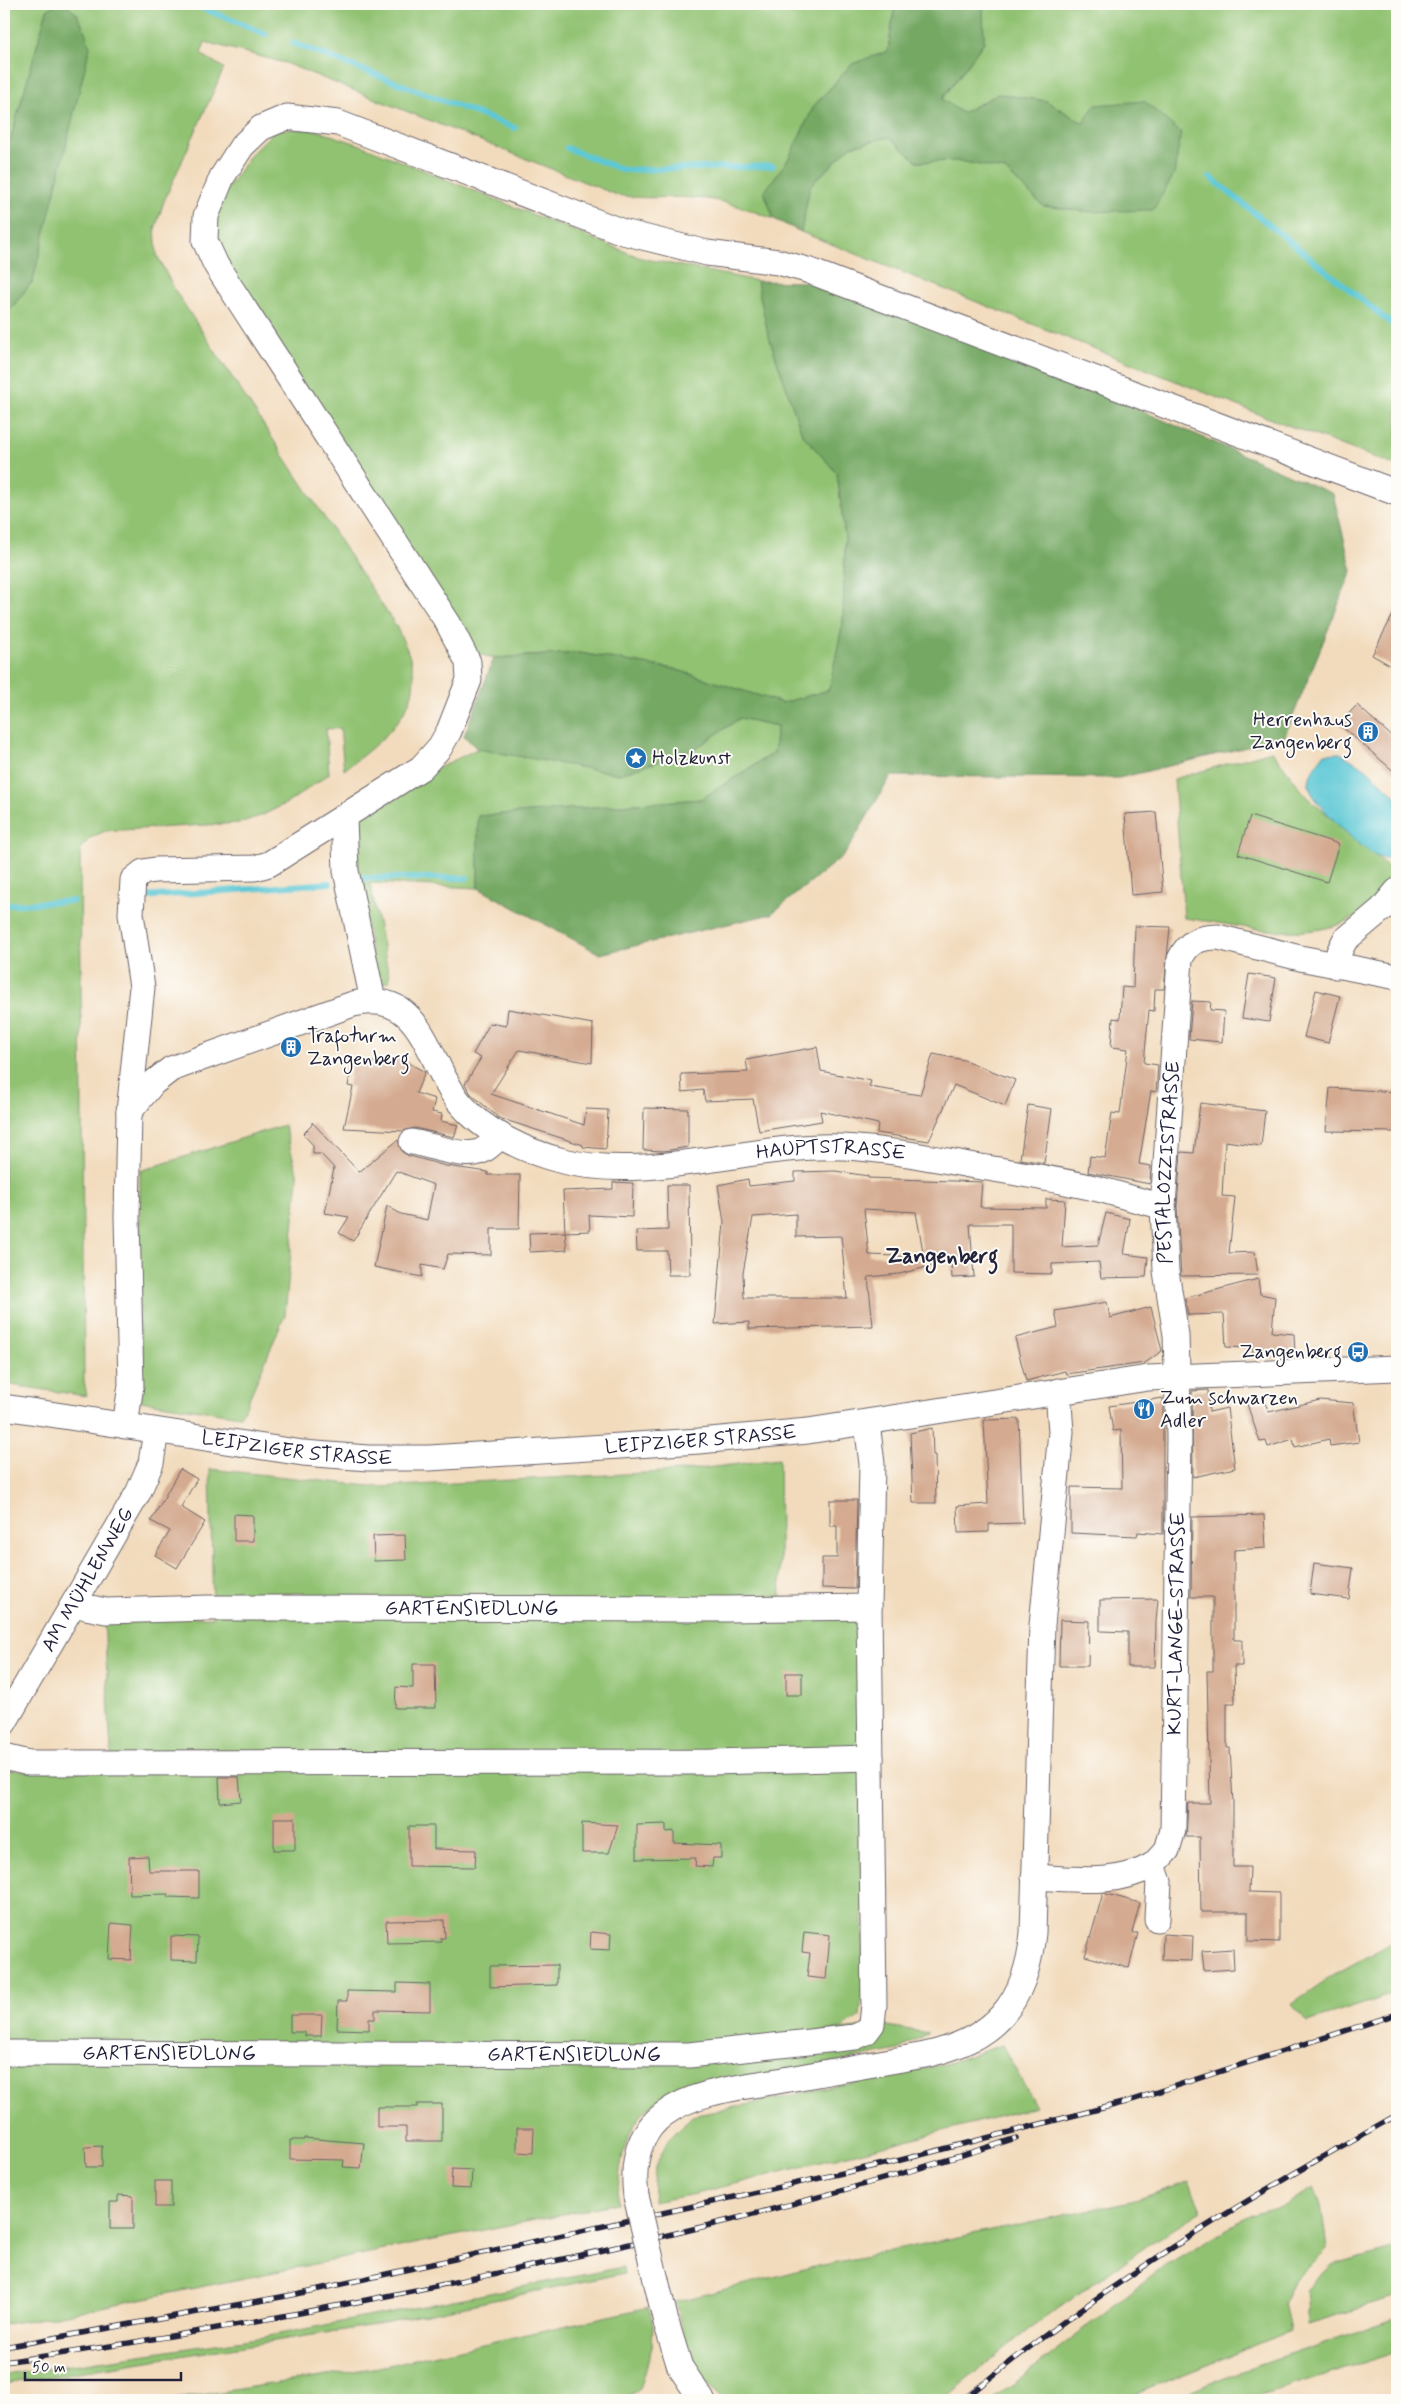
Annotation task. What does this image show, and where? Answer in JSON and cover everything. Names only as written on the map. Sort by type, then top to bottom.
[{"type":"street","points":[[125,1426],[131,1385],[127,1217],[129,1112],[142,987],[131,914],[133,880],[143,872],[155,870],[255,868],[282,858],[421,768],[440,747],[449,731],[469,680],[468,662],[448,622],[216,265],[204,242],[206,216],[212,200],[233,159],[247,141],[261,128],[288,117],[338,123],[565,211],[650,240],[707,253],[778,262],[806,270],[1397,493]]},
{"type":"street","points":[[344,818],[346,871],[373,1001]]},
{"type":"street","points":[[1397,891],[1382,909],[1345,940],[1339,952],[1336,966],[1397,977]]},
{"type":"street","name":"PESTALOZZISTRASSE","points":[[1178,1375],[1176,1335],[1166,1271],[1163,1206],[1177,1026],[1178,970],[1184,951],[1198,939],[1218,937],[1336,966]]},
{"type":"street","name":"HAUPTSTRASSE","points":[[129,1112],[153,1083],[171,1069],[353,1004],[373,1001],[395,1008],[415,1023],[426,1038],[443,1075],[459,1102],[481,1122],[500,1135],[530,1150],[555,1158],[600,1166],[676,1163],[796,1148],[865,1148],[1084,1185],[1163,1206]]},
{"type":"street","points":[[412,1142],[465,1154],[477,1153],[488,1147],[500,1135]]},
{"type":"street","name":"LEIPZIGER STRASSE","points":[[4,1407],[327,1456],[397,1458],[699,1441],[808,1431],[867,1423],[1058,1390],[1178,1375],[1397,1368]]},
{"type":"street","name":"KURT-LANGE-STRASSE","points":[[1034,1877],[1085,1880],[1116,1879],[1142,1872],[1153,1865],[1167,1850],[1173,1830],[1178,1375]]},
{"type":"street","points":[[702,2400],[680,2367],[666,2322],[636,2196],[634,2171],[636,2157],[641,2143],[655,2122],[673,2108],[722,2091],[925,2055],[958,2046],[986,2032],[1006,2012],[1022,1985],[1032,1951],[1042,1625],[1061,1432],[1058,1390]]},
{"type":"street","name":"GARTENSIEDLUNG","points":[[4,2053],[688,2055],[855,2037],[866,2032],[872,2024],[874,2005],[870,1607],[872,1464],[867,1423]]},
{"type":"street","name":"AM MÜHLENWEG","points":[[4,1722],[148,1473],[156,1430]]},
{"type":"street","name":"GARTENSIEDLUNG","points":[[75,1602],[86,1607],[106,1611],[209,1608],[725,1609],[870,1607]]},
{"type":"street","points":[[4,1757],[29,1763],[712,1762],[871,1758]]},
{"type":"street","points":[[1153,1865],[1159,1882],[1157,1919]]},
{"type":"green space","points":[[4,4],[56,4],[47,10],[4,163]]},
{"type":"green space","points":[[56,4],[64,5],[75,13],[83,26],[90,47],[33,281],[4,317],[4,163],[47,10]]},
{"type":"green space","points":[[62,4],[895,4],[888,51],[852,64],[814,106],[789,158],[765,192],[774,219],[716,200],[617,195],[285,63],[205,42],[201,54],[224,68],[164,201],[155,229],[157,255],[174,289],[396,626],[410,657],[414,679],[411,696],[405,711],[395,725],[344,770],[340,728],[326,729],[329,774],[289,802],[263,815],[239,823],[105,831],[90,838],[80,849],[84,1381],[87,1396],[4,1384],[4,317],[33,281],[78,14]]},
{"type":"green space","points":[[895,4],[983,4],[984,42],[942,99],[962,113],[998,94],[1046,101],[1083,123],[1095,105],[1144,101],[1181,133],[1174,175],[1153,210],[1090,212],[1043,206],[1005,170],[960,161],[918,162],[889,137],[851,146],[810,186],[801,232],[774,219],[764,192],[789,158],[814,106],[852,64],[888,51]]},
{"type":"green space","points":[[983,4],[1397,4],[1397,466],[1266,417],[801,232],[810,186],[851,146],[890,137],[918,162],[960,161],[1005,170],[1043,206],[1083,123],[1046,101],[998,94],[962,113],[942,100],[984,42]]},
{"type":"green space","points":[[276,129],[315,130],[358,144],[641,258],[757,281],[768,334],[802,434],[837,473],[845,538],[843,622],[829,690],[782,703],[674,669],[580,653],[494,658],[477,654],[214,246],[213,210],[251,154]]},
{"type":"green space","points":[[757,281],[809,282],[1048,370],[1333,494],[1352,571],[1284,738],[1119,778],[891,776],[845,854],[771,914],[600,954],[478,888],[478,816],[701,799],[774,753],[777,726],[740,718],[692,751],[619,774],[477,749],[464,736],[494,658],[580,653],[674,669],[782,703],[829,690],[843,622],[845,538],[837,473],[802,434],[768,334]]},
{"type":"green space","points":[[740,718],[777,726],[774,752],[701,799],[478,816],[478,888],[370,883],[390,981],[377,984],[350,836],[363,813],[416,779],[477,749],[619,773],[692,751]]},
{"type":"green space","points":[[1272,751],[1306,796],[1393,871],[1388,890],[1354,918],[1332,927],[1308,931],[1258,929],[1184,918],[1174,779]]},
{"type":"green space","points":[[284,1125],[298,1176],[285,1315],[246,1406],[240,1416],[140,1401],[140,1171]]},
{"type":"green space","points":[[779,1459],[781,1617],[863,1617],[863,1974],[860,2016],[841,2029],[588,2063],[881,2025],[928,2033],[898,2050],[678,2092],[656,2102],[645,2111],[637,2122],[625,2147],[619,2175],[618,2203],[56,2316],[4,2324],[4,1770],[112,1772],[104,1618],[213,1617],[210,1469],[379,1487],[682,1471]]},
{"type":"green space","points":[[1397,1940],[1397,1993],[1308,2022],[1291,2004],[1335,1974]]},
{"type":"green space","points":[[1002,2045],[1036,2107],[695,2194],[653,2202],[655,2167],[668,2140],[692,2116],[945,2064]]},
{"type":"green space","points":[[1189,2182],[1202,2211],[1150,2244],[1029,2329],[942,2400],[723,2400],[703,2378],[686,2344],[675,2302],[804,2269],[1131,2201]]},
{"type":"green space","points":[[1314,2188],[1321,2205],[1327,2248],[1295,2280],[1284,2303],[1290,2331],[1121,2400],[992,2400],[1166,2265],[1251,2214],[1285,2205]]},
{"type":"green space","points":[[1397,2247],[1397,2297],[1308,2324],[1305,2290],[1331,2265]]},
{"type":"green space","points":[[623,2267],[624,2273],[369,2326],[4,2384],[4,2375],[264,2337]]},
{"type":"green space","points":[[649,2307],[653,2326],[652,2347],[640,2389],[624,2400],[169,2400],[379,2367]]},
{"type":"green space","points":[[1397,2318],[1397,2352],[1254,2397],[1251,2400],[1171,2400],[1222,2378]]},
{"type":"water","points":[[1340,753],[1365,768],[1397,797],[1397,862],[1378,857],[1361,845],[1338,825],[1312,793],[1309,780],[1319,761],[1324,754]]},
{"type":"building","points":[[1397,607],[1397,669],[1372,655]]},
{"type":"building","name":"Herrenhaus Zangenberg","points":[[1357,705],[1397,741],[1397,774],[1339,724]]},
{"type":"building","points":[[1156,812],[1163,892],[1131,895],[1125,814]]},
{"type":"building","points":[[1250,816],[1339,844],[1327,882],[1238,854]]},
{"type":"building","points":[[1135,926],[1170,927],[1164,989],[1155,989],[1154,1011],[1149,1010],[1144,1063],[1158,1065],[1156,1092],[1151,1091],[1139,1164],[1151,1166],[1150,1184],[1088,1172],[1090,1156],[1105,1158],[1112,1113],[1120,1114],[1128,1049],[1111,1047],[1113,1018],[1120,1019],[1122,987],[1133,988]]},
{"type":"building","points":[[1249,974],[1276,978],[1269,1022],[1242,1018]]},
{"type":"building","points":[[1316,990],[1340,996],[1328,1043],[1304,1037]]},
{"type":"building","points":[[1192,1001],[1211,1002],[1210,1010],[1224,1011],[1222,1042],[1189,1039]]},
{"type":"building","points":[[508,1009],[593,1024],[592,1063],[519,1050],[491,1094],[584,1125],[586,1109],[608,1110],[606,1149],[583,1147],[583,1145],[499,1118],[471,1094],[465,1084],[481,1058],[473,1054],[490,1023],[506,1026]]},
{"type":"building","points":[[817,1047],[821,1071],[871,1081],[869,1087],[920,1095],[933,1054],[964,1060],[1015,1080],[1005,1106],[954,1085],[929,1141],[877,1133],[878,1124],[820,1111],[822,1121],[759,1131],[753,1099],[705,1101],[703,1090],[682,1092],[681,1074],[748,1072],[746,1060]]},
{"type":"building","points":[[398,1057],[425,1072],[416,1093],[435,1099],[432,1112],[442,1114],[441,1121],[458,1125],[454,1137],[415,1128],[403,1131],[344,1128],[353,1087],[348,1086],[353,1058],[393,1066]]},
{"type":"building","points":[[1330,1088],[1397,1092],[1397,1132],[1326,1131]]},
{"type":"building","points":[[1200,1103],[1265,1111],[1261,1146],[1225,1141],[1222,1196],[1235,1197],[1229,1253],[1255,1252],[1258,1275],[1181,1276],[1177,1206],[1181,1152],[1194,1153]]},
{"type":"building","points":[[1028,1105],[1052,1109],[1044,1163],[1020,1159]]},
{"type":"building","points":[[644,1108],[688,1109],[688,1147],[664,1151],[643,1150]]},
{"type":"building","points":[[312,1122],[359,1172],[398,1140],[402,1152],[409,1156],[446,1166],[488,1172],[488,1175],[520,1175],[519,1229],[491,1229],[491,1255],[448,1254],[443,1269],[422,1265],[422,1277],[374,1267],[387,1206],[401,1214],[427,1220],[434,1185],[396,1171],[353,1241],[339,1233],[349,1217],[325,1213],[334,1168],[321,1154],[313,1154],[313,1145],[303,1134],[312,1125]]},
{"type":"building","points":[[835,1171],[868,1176],[868,1178],[982,1182],[980,1207],[1046,1208],[1046,1199],[1065,1200],[1062,1247],[1098,1245],[1106,1213],[1130,1219],[1124,1254],[1148,1257],[1146,1277],[1101,1278],[1099,1262],[1052,1264],[1052,1274],[1011,1273],[1011,1224],[970,1224],[974,1277],[952,1278],[951,1261],[899,1274],[868,1277],[873,1326],[749,1329],[749,1322],[715,1324],[724,1222],[718,1185],[748,1179],[749,1186],[795,1181],[795,1172]],"holes":[[[864,1209],[916,1212],[924,1257],[869,1255]],[[796,1214],[796,1237],[841,1236],[847,1298],[744,1298],[743,1273],[753,1217]]]},
{"type":"building","points":[[613,1182],[633,1183],[632,1217],[589,1215],[590,1231],[565,1232],[563,1191],[613,1189]]},
{"type":"building","points":[[667,1185],[689,1185],[690,1275],[668,1275],[667,1251],[637,1251],[636,1231],[668,1230]]},
{"type":"building","points":[[565,1232],[567,1250],[530,1252],[529,1233]]},
{"type":"building","points":[[1258,1279],[1260,1294],[1275,1297],[1272,1332],[1294,1334],[1295,1354],[1252,1356],[1253,1348],[1226,1347],[1224,1314],[1188,1315],[1185,1298]]},
{"type":"building","points":[[1107,1302],[1110,1318],[1151,1307],[1162,1351],[1145,1363],[1066,1374],[1065,1371],[1026,1381],[1015,1338],[1058,1327],[1055,1311]]},
{"type":"building","points":[[1208,1390],[1209,1412],[1227,1408],[1235,1468],[1193,1477],[1192,1391]]},
{"type":"building","points":[[1163,1398],[1163,1534],[1138,1532],[1137,1536],[1071,1533],[1071,1487],[1122,1488],[1121,1430],[1113,1431],[1109,1406]]},
{"type":"building","points":[[1320,1400],[1353,1403],[1359,1442],[1330,1446],[1329,1439],[1295,1447],[1293,1439],[1268,1447],[1266,1441],[1260,1442],[1247,1404],[1264,1401],[1269,1412]]},
{"type":"building","points":[[1019,1419],[1023,1523],[989,1524],[989,1532],[958,1533],[957,1506],[988,1504],[984,1420]]},
{"type":"building","points":[[932,1428],[933,1455],[935,1455],[936,1503],[913,1503],[910,1433]]},
{"type":"building","points":[[180,1469],[197,1479],[181,1507],[205,1522],[177,1568],[155,1555],[170,1531],[151,1521]]},
{"type":"building","points":[[830,1500],[857,1500],[855,1589],[822,1588],[822,1558],[837,1558],[837,1526],[830,1526]]},
{"type":"building","points":[[234,1514],[253,1515],[253,1541],[234,1541]]},
{"type":"building","points":[[1264,1515],[1266,1548],[1234,1550],[1234,1640],[1242,1640],[1242,1666],[1234,1666],[1235,1703],[1227,1703],[1227,1748],[1230,1748],[1233,1803],[1233,1867],[1250,1867],[1249,1892],[1279,1893],[1279,1942],[1248,1941],[1248,1912],[1201,1912],[1200,1837],[1186,1837],[1188,1803],[1210,1803],[1207,1671],[1213,1671],[1213,1597],[1191,1597],[1192,1517]]},
{"type":"building","points":[[405,1535],[406,1560],[374,1561],[373,1536]]},
{"type":"building","points":[[1314,1563],[1353,1568],[1349,1599],[1310,1594]]},
{"type":"building","points":[[1158,1599],[1155,1667],[1128,1667],[1128,1632],[1100,1631],[1100,1600]]},
{"type":"building","points":[[1060,1620],[1089,1621],[1088,1666],[1059,1666]]},
{"type":"building","points":[[413,1664],[435,1664],[436,1708],[395,1708],[396,1687],[413,1688]]},
{"type":"building","points":[[786,1673],[802,1673],[802,1695],[786,1695]]},
{"type":"building","points":[[219,1777],[239,1777],[241,1801],[220,1803]]},
{"type":"building","points":[[274,1818],[295,1818],[295,1850],[274,1850]]},
{"type":"building","points":[[582,1823],[618,1825],[609,1853],[582,1853]]},
{"type":"building","points":[[666,1824],[666,1832],[674,1831],[674,1843],[721,1845],[721,1858],[713,1858],[712,1867],[695,1866],[696,1858],[637,1859],[637,1825]]},
{"type":"building","points":[[409,1826],[434,1826],[434,1849],[476,1850],[475,1867],[409,1866]]},
{"type":"building","points":[[148,1856],[149,1871],[199,1871],[199,1898],[168,1897],[168,1894],[130,1895],[129,1857]]},
{"type":"building","points":[[1103,1893],[1140,1903],[1132,1933],[1138,1933],[1129,1968],[1085,1956]]},
{"type":"building","points":[[444,1920],[445,1938],[441,1938],[441,1942],[387,1943],[386,1921]]},
{"type":"building","points":[[111,1923],[133,1925],[131,1960],[109,1959]]},
{"type":"building","points":[[591,1932],[611,1934],[610,1950],[590,1949]]},
{"type":"building","points":[[804,1932],[830,1935],[826,1979],[807,1977],[810,1953],[802,1952]]},
{"type":"building","points":[[1163,1934],[1193,1936],[1192,1961],[1162,1960]]},
{"type":"building","points":[[171,1936],[198,1937],[197,1961],[171,1960]]},
{"type":"building","points":[[1233,1949],[1234,1969],[1204,1971],[1202,1951]]},
{"type":"building","points":[[557,1965],[557,1985],[490,1987],[490,1966]]},
{"type":"building","points":[[397,1983],[430,1984],[430,2011],[375,2010],[375,2019],[369,2019],[369,2030],[337,2029],[338,2001],[347,2001],[347,1991],[397,1992]]},
{"type":"building","points":[[290,2015],[322,2015],[321,2036],[305,2036],[305,2032],[290,2032]]},
{"type":"building","points":[[417,2104],[442,2104],[442,2141],[406,2141],[406,2127],[377,2127],[377,2107],[417,2107]]},
{"type":"building","points":[[517,2128],[534,2128],[533,2153],[517,2152]]},
{"type":"building","points":[[304,2138],[364,2143],[361,2168],[343,2167],[344,2160],[290,2159],[290,2140],[304,2140]]},
{"type":"building","points":[[102,2146],[102,2167],[86,2167],[85,2147]]},
{"type":"building","points":[[452,2169],[472,2170],[471,2189],[451,2188]]},
{"type":"building","points":[[155,2181],[171,2181],[171,2207],[155,2207]]},
{"type":"building","points":[[118,2195],[133,2196],[133,2229],[110,2229],[110,2202],[118,2202]]},
{"type":"waterway","points":[[192,4],[266,34]]},
{"type":"waterway","points":[[293,43],[515,128]]},
{"type":"waterway","points":[[567,148],[623,170],[773,166]]},
{"type":"waterway","points":[[1210,177],[1397,328]]},
{"type":"waterway","points":[[357,878],[467,878]]},
{"type":"waterway","points":[[142,897],[330,883]]},
{"type":"waterway","points":[[4,905],[73,901]]},
{"type":"railway","points":[[4,2347],[292,2295],[897,2161],[1126,2102],[1397,2014]]},
{"type":"railway","points":[[963,2400],[1066,2320],[1173,2247],[1284,2179],[1397,2115]]},
{"type":"railway","points":[[4,2362],[172,2336],[283,2316],[522,2268],[735,2219],[876,2181],[1016,2138]]},
{"type":"place","name":"Herrenhaus Zangenberg","points":[[1368,732]]},
{"type":"place","name":"Holzkunst","points":[[636,758]]},
{"type":"place","name":"Trafoturm Zangenberg","points":[[291,1047]]},
{"type":"place","name":"Zangenberg","points":[[1358,1352]]},
{"type":"place","name":"Zum schwarzen Adler","points":[[1144,1409]]},
{"type":"district","name":"Zangenberg","points":[[942,1257]]}]
